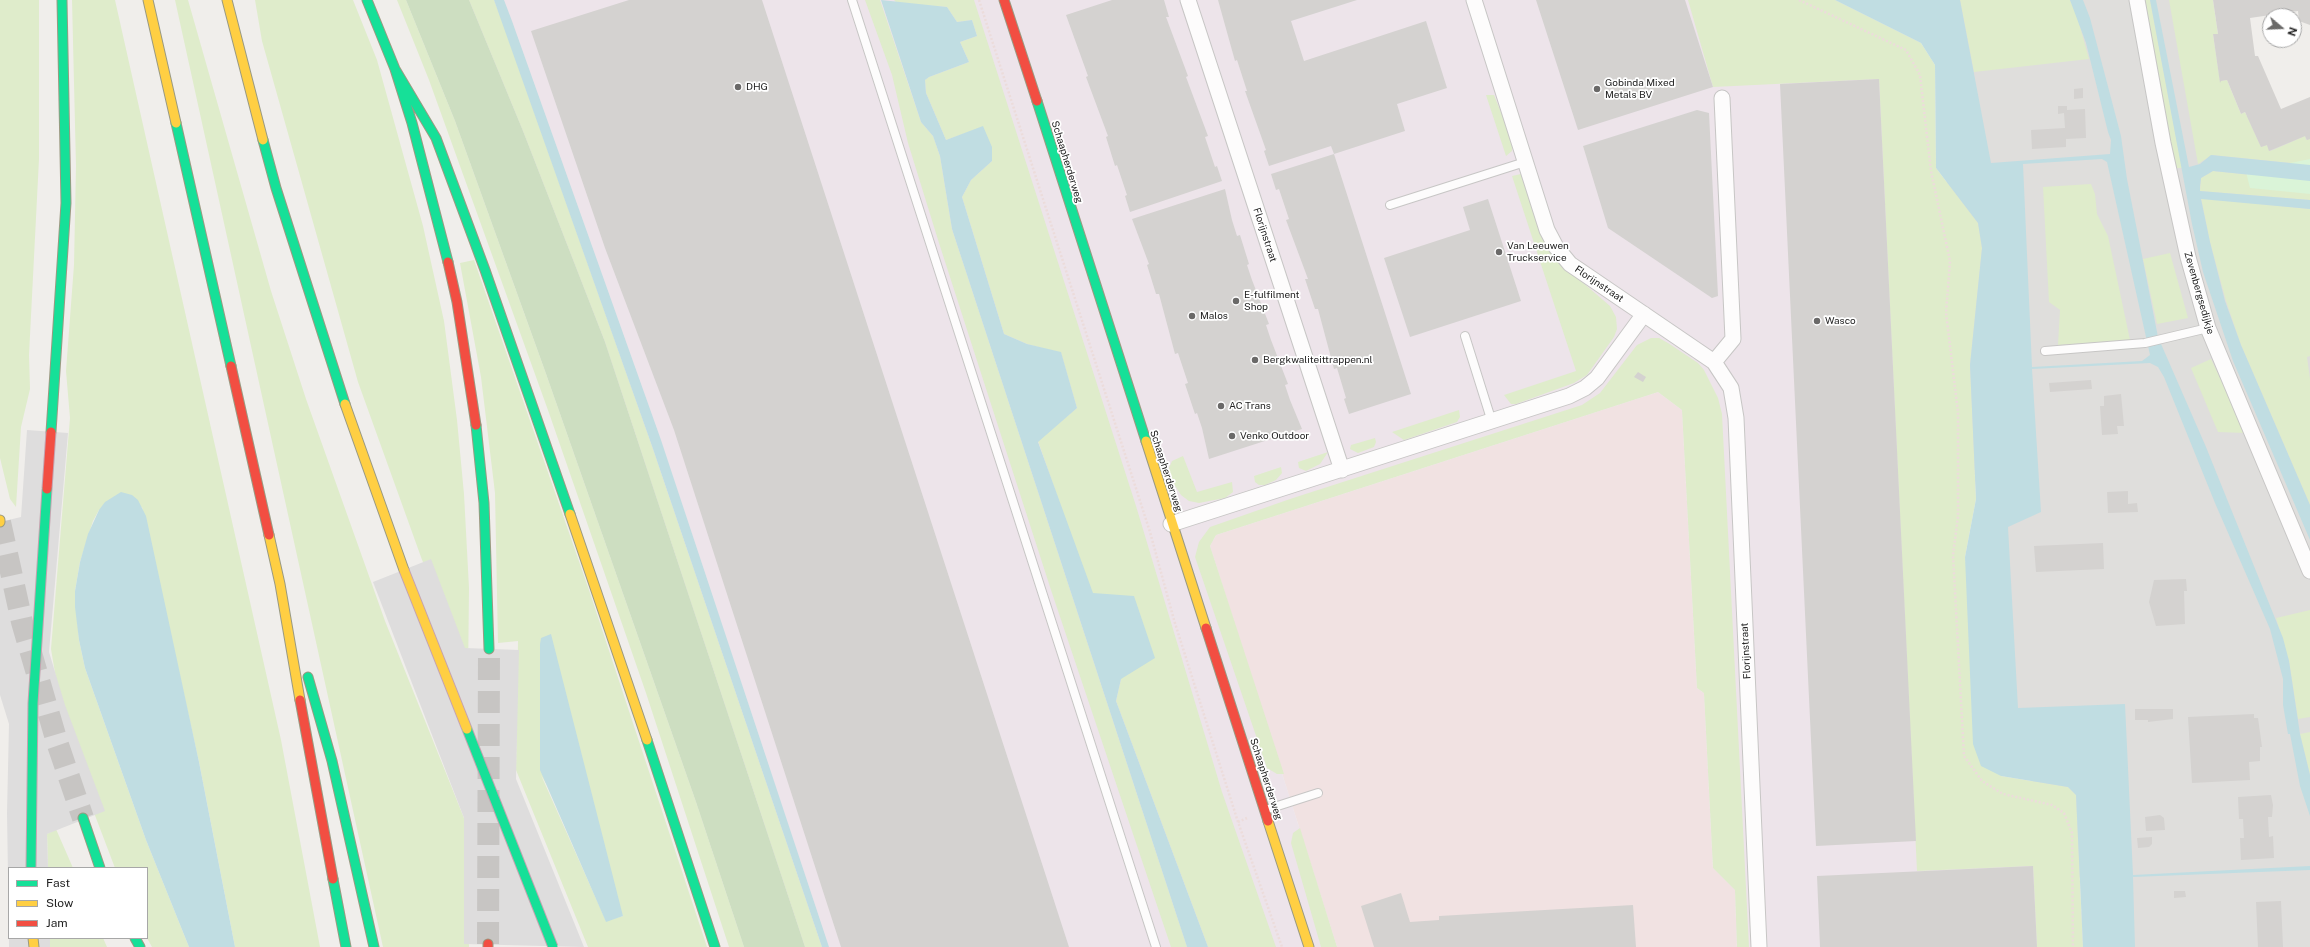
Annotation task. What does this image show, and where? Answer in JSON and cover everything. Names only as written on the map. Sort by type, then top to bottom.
[{"type":"main road","points":[[31,867],[33,703],[66,203],[66,127],[62,0]]},
{"type":"main road","points":[[148,0],[280,584],[311,766],[346,947]]},
{"type":"main road","points":[[227,0],[276,188],[352,426],[404,570],[553,947]]},
{"type":"main road","points":[[367,0],[395,69],[435,206],[457,302],[470,383],[484,503],[489,649]]},
{"type":"main road","name":"Schaapherderweg","points":[[1004,0],[1171,524],[1309,947]]},
{"type":"main road","points":[[395,69],[436,138],[485,270],[624,668],[715,947]]},
{"type":"main road","points":[[280,584],[332,761],[374,947]]},
{"type":"main road","points":[[100,867],[84,821],[105,867]]},
{"type":"street","name":"Florijnstraat","points":[[1188,0],[1342,470]]},
{"type":"street","name":"Florijnstraat","points":[[1474,0],[1547,230],[1561,253],[1570,264],[1714,362],[1731,388],[1736,418],[1759,947]]},
{"type":"street","name":"Zevenbergsedijkje","points":[[2138,0],[2163,143],[2188,257],[2208,328],[2310,571]]},
{"type":"street","points":[[1714,362],[1733,339],[1722,98]]},
{"type":"street","points":[[1171,524],[1550,403],[1585,388],[1597,378],[1644,314]]},
{"type":"lane","points":[[852,0],[1156,947]]},
{"type":"lane","points":[[1390,205],[1525,162]]},
{"type":"lane","points":[[2045,351],[2145,343],[2208,328]]},
{"type":"lane","points":[[1465,336],[1492,422]]},
{"type":"lane","points":[[1265,810],[1318,793]]},
{"type":"path","points":[[979,0],[1150,532],[1174,620],[1236,815],[1282,947]]},
{"type":"path","points":[[1799,0],[1906,50],[1920,75],[1931,171],[1950,261],[1946,313],[1958,412],[1958,516],[1953,555],[1964,756],[1982,781],[2003,794],[2052,805],[2064,813],[2072,833],[2073,947]]},
{"type":"shaded area","points":[[436,0],[1835,0],[1921,43],[1973,744],[2104,947],[1737,947],[1735,890],[1713,868],[1704,693],[1697,688],[1682,410],[1658,392],[1216,535],[1210,546],[1337,947],[777,947]]},
{"type":"shaded area","points":[[1929,0],[2200,0],[2213,107],[2310,132],[2310,947],[2113,947],[1997,708]]},
{"type":"shaded area","points":[[1658,392],[1682,410],[1697,688],[1704,693],[1713,868],[1735,890],[1737,947],[1337,947],[1210,546],[1216,535]]},
{"type":"green space","points":[[0,0],[39,0],[39,159],[29,355],[30,389],[21,427],[16,507],[10,499],[0,458]]},
{"type":"green space","points":[[72,0],[115,0],[281,740],[320,947],[235,947],[199,762],[142,507],[99,510],[93,521],[80,562],[75,591],[79,640],[85,668],[146,840],[189,947],[152,947],[148,939],[148,867],[115,867],[66,739],[51,649],[70,418],[66,371],[74,265],[76,166]]},
{"type":"green space","points":[[175,0],[188,0],[271,291],[306,399],[385,621],[468,828],[469,947],[383,947]]},
{"type":"green space","points":[[255,0],[353,0],[377,60],[423,226],[444,321],[457,420],[464,494],[469,588],[468,679],[421,557],[358,382],[262,41]]},
{"type":"green space","points":[[397,0],[406,0],[455,121],[545,371],[696,802],[744,947],[729,947],[646,693],[549,413],[429,80]]},
{"type":"green space","points":[[406,0],[469,0],[523,131],[605,342],[805,947],[744,947],[696,802],[545,371],[455,121]]},
{"type":"green space","points":[[469,0],[494,0],[501,18],[652,446],[822,947],[805,947],[605,342],[523,131]]},
{"type":"green space","points":[[865,0],[880,0],[921,122],[933,136],[940,156],[952,229],[1187,947],[1171,947],[1051,590],[908,143],[892,75]]},
{"type":"green space","points":[[894,0],[974,0],[1136,506],[1222,792],[1276,947],[1208,947],[1116,701],[1121,679],[1038,441],[1077,408],[1061,353],[1027,344],[1004,334],[962,197],[971,180],[992,161],[983,127],[946,140],[926,93],[925,80],[929,77],[969,62],[960,42],[977,36],[972,20],[957,22],[947,7],[897,3]]},
{"type":"green space","points":[[1688,0],[1835,0],[1921,43],[1935,65],[1936,168],[1978,223],[1982,248],[1970,365],[1976,499],[1965,557],[2001,776],[2068,787],[2076,795],[2083,947],[2037,947],[2033,866],[1917,871],[1879,79],[1713,87]]},
{"type":"green space","points":[[1960,0],[2070,0],[2077,16],[2089,59],[1974,72]]},
{"type":"green space","points":[[2144,0],[2150,0],[2182,168],[2174,168]]},
{"type":"green space","points":[[2169,0],[2213,0],[2218,34],[2213,34],[2220,81],[2227,80],[2241,114],[2245,112],[2261,147],[2267,145],[2269,151],[2273,150],[2305,136],[2306,140],[2310,139],[2310,165],[2212,155],[2198,164]]},
{"type":"green space","points":[[1486,95],[1494,95],[1513,142],[1512,151],[1506,156]]},
{"type":"green space","points":[[2310,159],[2310,194],[2250,188],[2246,172]]},
{"type":"green space","points":[[2213,171],[2310,181],[2310,200],[2200,191],[2201,178]]},
{"type":"green space","points":[[1521,174],[1547,247],[1553,257],[1610,306],[1616,317],[1617,329],[1614,337],[1587,375],[1574,383],[1516,404],[1511,404],[1504,395],[1576,371],[1512,176]]},
{"type":"green space","points":[[2091,184],[2095,194],[2097,214],[2108,236],[2130,340],[2058,345],[2060,310],[2049,302],[2043,187]]},
{"type":"green space","points":[[2201,198],[2310,209],[2310,356],[2307,357],[2310,379],[2310,505],[2241,345],[2226,301],[2210,242]]},
{"type":"green space","points":[[2170,253],[2188,318],[2157,324],[2143,259]]},
{"type":"green space","points":[[474,260],[589,590],[707,947],[588,947],[516,770],[518,641],[498,643],[495,493],[481,377],[460,263]],"holes":[[[541,775],[623,916],[606,921]]]},
{"type":"green space","points":[[1651,338],[1659,338],[1698,363],[1704,370],[1718,398],[1722,414],[1749,947],[1737,947],[1735,890],[1713,868],[1704,693],[1697,688],[1682,410],[1658,392],[1216,535],[1210,546],[1284,774],[1277,774],[1267,768],[1195,557],[1199,542],[1210,527],[1290,499],[1582,405],[1600,393],[1637,345]]},
{"type":"green space","points":[[2211,359],[2245,433],[2218,432],[2191,368]]},
{"type":"green space","points":[[1459,410],[1460,417],[1457,422],[1404,440],[1392,432]]},
{"type":"green space","points":[[1375,438],[1376,442],[1374,447],[1358,453],[1350,449],[1351,445]]},
{"type":"green space","points":[[1328,452],[1320,464],[1306,471],[1299,468],[1298,462]]},
{"type":"green space","points":[[1183,456],[1197,492],[1232,482],[1233,492],[1225,498],[1199,503],[1189,501],[1181,495],[1170,478],[1169,468],[1172,461]]},
{"type":"green space","points":[[1281,467],[1282,473],[1276,480],[1265,485],[1259,485],[1255,482],[1254,476]]},
{"type":"green space","points":[[2310,610],[2310,717],[2298,719],[2289,661],[2276,618]]},
{"type":"green space","points":[[2310,732],[2310,775],[2300,734]]},
{"type":"green space","points":[[1300,828],[1337,947],[1321,947],[1291,843],[1293,833]]},
{"type":"green space","points":[[56,829],[73,867],[48,867],[47,834]]},
{"type":"green space","points":[[50,939],[103,939],[107,947],[50,947]]},
{"type":"water","points":[[494,0],[504,0],[512,21],[661,440],[829,947],[822,947],[652,446]]},
{"type":"water","points":[[881,0],[947,7],[957,22],[972,20],[977,36],[960,42],[969,62],[929,77],[925,80],[926,93],[946,140],[983,126],[992,147],[992,161],[971,180],[962,197],[1004,334],[1027,344],[1061,352],[1077,408],[1038,442],[1093,593],[1134,596],[1155,658],[1121,679],[1116,701],[1208,947],[1187,947],[952,229],[940,156],[933,136],[921,122]]},
{"type":"water","points":[[1835,0],[1960,0],[1991,163],[2110,154],[2111,140],[2086,43],[2070,0],[2083,0],[2090,18],[2121,136],[2127,179],[2158,337],[2206,447],[2283,638],[2289,661],[2300,734],[2310,775],[2310,816],[2300,786],[2290,734],[2288,734],[2283,705],[2283,679],[2270,629],[2215,503],[2164,377],[2158,367],[2150,363],[2032,369],[2041,512],[2008,527],[2018,708],[2125,704],[2133,875],[2310,866],[2310,870],[2133,877],[2135,947],[2083,947],[2076,795],[2068,787],[2001,776],[1981,766],[1973,744],[1965,557],[1976,499],[1970,365],[1982,248],[1978,223],[1936,168],[1935,65],[1921,43]],"holes":[[[2102,159],[2107,162],[2150,355],[2142,361],[2032,367],[2023,164]]]},
{"type":"water","points":[[2150,0],[2156,0],[2189,167],[2200,164],[2211,155],[2310,165],[2310,181],[2213,171],[2201,178],[2200,191],[2310,200],[2310,209],[2201,199],[2225,301],[2241,345],[2310,505],[2310,540],[2233,361],[2203,272],[2192,224]]},
{"type":"water","points":[[121,492],[132,495],[138,500],[146,516],[199,762],[235,947],[189,947],[146,840],[85,668],[79,640],[75,607],[75,591],[80,562],[88,534],[99,510],[105,502]]},
{"type":"water","points":[[551,634],[623,916],[606,922],[540,770],[540,644],[541,638]]},
{"type":"pier","points":[[27,430],[68,433],[49,652],[65,705],[105,811],[47,834],[48,867],[8,867],[8,876],[7,813],[9,724],[0,695],[0,522],[21,517]]},
{"type":"pier","points":[[431,559],[465,648],[519,650],[516,779],[584,947],[464,944],[464,818],[373,582]]},
{"type":"pier","points":[[9,939],[50,939],[50,947],[9,947]]},
{"type":"building","points":[[629,0],[762,0],[1069,947],[841,947],[674,430],[605,248],[531,31]]},
{"type":"building","points":[[1112,0],[1164,0],[1169,17],[1166,17],[1208,136],[1205,137],[1215,167],[1217,166],[1222,181],[1130,212],[1125,196],[1127,195],[1117,165],[1115,166],[1106,137],[1108,136],[1086,77],[1088,76],[1066,15]]},
{"type":"building","points":[[1218,0],[1357,0],[1291,21],[1304,61],[1426,21],[1447,88],[1397,104],[1405,131],[1334,154],[1331,146],[1269,166],[1264,151],[1266,150],[1245,91],[1247,91],[1237,60],[1235,61]]},
{"type":"building","points":[[1536,0],[1685,0],[1713,87],[1578,130]]},
{"type":"building","points":[[2213,0],[2310,0],[2310,25],[2302,22],[2302,8],[2262,8],[2262,16],[2250,18],[2255,56],[2258,56],[2281,109],[2310,97],[2310,139],[2307,140],[2305,136],[2269,151],[2267,145],[2261,147],[2245,112],[2241,114],[2227,80],[2221,81],[2220,83],[2213,34],[2218,34]]},
{"type":"building","points":[[1879,79],[1916,841],[1816,846],[1780,84]]},
{"type":"building","points":[[2083,88],[2083,98],[2074,99],[2074,89]]},
{"type":"building","points":[[2058,106],[2067,106],[2067,110],[2085,109],[2086,138],[2066,139],[2066,147],[2032,149],[2031,130],[2065,128],[2064,113],[2058,114]]},
{"type":"building","points":[[1697,110],[1709,113],[1718,296],[1712,298],[1608,228],[1583,146]]},
{"type":"building","points":[[1334,154],[1411,394],[1349,414],[1344,399],[1346,398],[1337,368],[1334,369],[1318,309],[1315,309],[1305,279],[1308,279],[1286,220],[1289,219],[1279,189],[1276,190],[1271,174]]},
{"type":"building","points":[[1225,189],[1237,236],[1240,235],[1249,264],[1247,265],[1269,324],[1266,325],[1288,384],[1285,385],[1302,429],[1209,459],[1202,428],[1197,413],[1195,414],[1185,384],[1188,383],[1178,353],[1175,354],[1159,294],[1156,294],[1147,265],[1149,264],[1132,219]]},
{"type":"building","points":[[1488,199],[1521,301],[1410,337],[1384,258],[1470,230],[1463,207]]},
{"type":"building","points":[[1638,372],[1646,377],[1643,382],[1634,377]]},
{"type":"building","points":[[2091,380],[2092,389],[2050,392],[2049,383]]},
{"type":"building","points":[[2121,394],[2124,426],[2117,426],[2118,434],[2102,435],[2100,406],[2104,406],[2104,396]]},
{"type":"building","points":[[2128,491],[2128,504],[2137,503],[2138,512],[2108,513],[2107,492]]},
{"type":"building","points":[[2103,543],[2104,569],[2036,572],[2034,546]]},
{"type":"building","points":[[2186,579],[2187,591],[2184,591],[2185,624],[2156,626],[2149,602],[2154,580]]},
{"type":"building","points":[[2135,709],[2173,709],[2173,719],[2148,722],[2148,720],[2135,720]]},
{"type":"building","points":[[2254,714],[2254,718],[2258,718],[2262,747],[2260,747],[2260,761],[2249,762],[2250,780],[2192,783],[2188,717]]},
{"type":"building","points":[[2271,795],[2273,805],[2272,817],[2268,817],[2269,837],[2273,836],[2274,858],[2241,860],[2240,838],[2244,838],[2243,819],[2239,819],[2238,797]]},
{"type":"building","points":[[2160,815],[2164,818],[2165,830],[2146,831],[2145,817]]},
{"type":"building","points":[[2152,837],[2152,844],[2149,847],[2138,848],[2137,838]]},
{"type":"building","points":[[2033,866],[2037,947],[1820,947],[1817,876]]},
{"type":"building","points":[[2174,891],[2185,891],[2186,897],[2174,898]]},
{"type":"building","points":[[1401,893],[1410,922],[1439,920],[1439,916],[1633,905],[1636,947],[1374,947],[1361,906]]},
{"type":"building","points":[[2281,901],[2283,947],[2258,947],[2256,902]]},
{"type":"tunnel","points":[[0,522],[22,622],[57,742],[83,818]]},
{"type":"tunnel","points":[[488,944],[489,649]]},
{"type":"traffic: fast","points":[[51,432],[66,203],[62,0]]},
{"type":"traffic: fast","points":[[367,0],[395,69],[412,123],[448,262]]},
{"type":"traffic: fast","points":[[395,69],[436,138],[485,270],[570,514]]},
{"type":"traffic: fast","points":[[1037,101],[1146,441]]},
{"type":"traffic: fast","points":[[176,123],[231,366]]},
{"type":"traffic: fast","points":[[263,140],[276,188],[345,404]]},
{"type":"traffic: fast","points":[[476,425],[484,503],[489,649]]},
{"type":"traffic: fast","points":[[31,867],[33,703],[47,489]]},
{"type":"traffic: fast","points":[[308,677],[332,761],[374,947]]},
{"type":"traffic: fast","points":[[467,729],[553,947]]},
{"type":"traffic: fast","points":[[647,740],[715,947]]},
{"type":"traffic: fast","points":[[83,818],[100,867]]},
{"type":"traffic: fast","points":[[333,879],[346,947]]},
{"type":"traffic: fast","points":[[136,939],[140,947]]},
{"type":"traffic: slow","points":[[148,0],[176,123]]},
{"type":"traffic: slow","points":[[227,0],[263,140]]},
{"type":"traffic: slow","points":[[345,404],[404,570]]},
{"type":"traffic: slow","points":[[1146,441],[1206,628]]},
{"type":"traffic: slow","points":[[570,514],[647,740]]},
{"type":"traffic: slow","points":[[269,535],[280,584],[300,700]]},
{"type":"traffic: slow","points":[[404,570],[467,729]]},
{"type":"traffic: slow","points":[[1268,821],[1309,947]]},
{"type":"traffic: slow","points":[[33,939],[34,947]]},
{"type":"traffic: jam","points":[[1004,0],[1037,101]]},
{"type":"traffic: jam","points":[[448,262],[457,302],[476,425]]},
{"type":"traffic: jam","points":[[231,366],[269,535]]},
{"type":"traffic: jam","points":[[47,489],[51,432]]},
{"type":"traffic: jam","points":[[1206,628],[1268,821]]},
{"type":"traffic: jam","points":[[300,700],[333,879]]},
{"type":"place","name":"DHG","points":[[738,87]]},
{"type":"place","name":"Gobinda Mixed Metals BV","points":[[1597,89]]},
{"type":"place","name":"Van Leeuwen Truckservice","points":[[1499,252]]},
{"type":"place","name":"E-fulfilment Shop","points":[[1236,301]]},
{"type":"place","name":"Malos","points":[[1192,316]]},
{"type":"place","name":"Wasco","points":[[1817,321]]},
{"type":"place","name":"Bergkwaliteittrappen.nl","points":[[1255,360]]},
{"type":"place","name":"AC Trans","points":[[1221,406]]},
{"type":"place","name":"Venko Outdoor","points":[[1232,436]]}]
